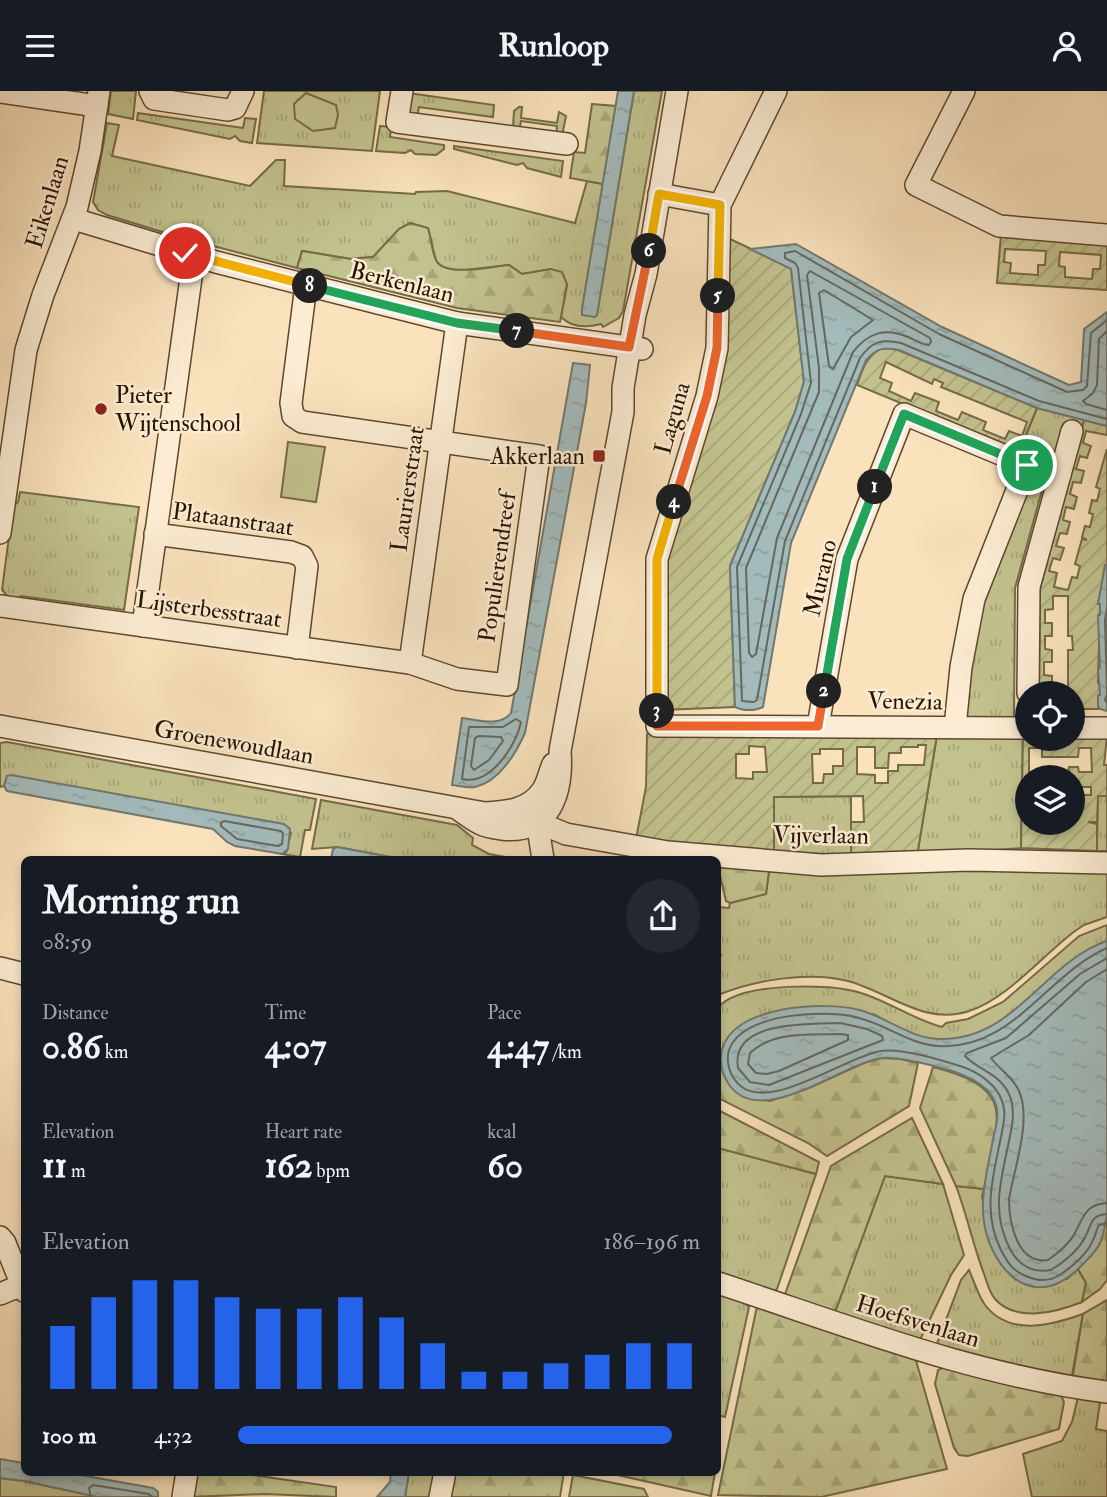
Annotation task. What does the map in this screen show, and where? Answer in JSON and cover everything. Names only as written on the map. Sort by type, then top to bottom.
[{"type":"street","points":[[150,91],[154,99],[228,110],[235,108],[243,91]]},
{"type":"street","points":[[402,91],[397,122],[567,144]]},
{"type":"street","points":[[542,856],[533,813],[560,751],[623,412],[623,388],[636,348],[637,304],[646,274],[677,91]]},
{"type":"street","name":"Laguna","points":[[657,726],[657,559],[707,396],[717,348],[720,205],[776,91]]},
{"type":"street","points":[[964,91],[916,185],[999,226],[1107,235]]},
{"type":"street","points":[[0,92],[98,98]]},
{"type":"street","name":"Eikenlaan","points":[[0,533],[3,481],[30,332],[74,219],[90,151],[98,98]]},
{"type":"street","points":[[659,194],[720,205]]},
{"type":"street","name":"Berkenlaan","points":[[74,219],[194,256],[457,323],[636,348]]},
{"type":"street","points":[[143,626],[194,256]]},
{"type":"street","points":[[306,285],[291,403],[293,416],[302,422],[440,441]]},
{"type":"street","name":"Laurierstraat","points":[[410,663],[457,323]]},
{"type":"street","name":"Murano","points":[[818,726],[847,559],[904,414],[1027,465],[1060,475]]},
{"type":"street","points":[[1028,681],[1029,587],[1072,431]]},
{"type":"street","name":"Populierendreef","points":[[410,663],[457,679],[507,685],[539,456],[440,441]]},
{"type":"street","points":[[956,727],[961,667],[974,599],[1027,465]]},
{"type":"street","name":"Plataanstraat","points":[[155,534],[291,552],[302,556],[307,566],[297,647]]},
{"type":"street","name":"Lijsterbesstraat","points":[[0,606],[410,663]]},
{"type":"street","name":"Groenewoudlaan","points":[[0,726],[457,809],[533,813]]},
{"type":"street","name":"Venezia","points":[[657,726],[1015,728]]},
{"type":"street","points":[[1085,728],[1107,728]]},
{"type":"street","name":"Vijverlaan","points":[[533,813],[566,834],[656,850],[821,865],[968,860],[1107,863]]},
{"type":"street","points":[[0,968],[21,973]]},
{"type":"street","points":[[0,1237],[21,1283]]},
{"type":"street","name":"Hoefsvenlaan","points":[[721,1284],[978,1367],[1034,1381],[1107,1392]]},
{"type":"street","points":[[0,1294],[21,1289]]},
{"type":"street","points":[[183,1497],[186,1476]]},
{"type":"street","points":[[440,1497],[443,1476]]},
{"type":"green space","points":[[111,91],[136,91],[133,119],[108,114]]},
{"type":"green space","points":[[264,91],[380,91],[372,151],[257,143]]},
{"type":"green space","points":[[634,91],[662,91],[623,311],[619,318],[603,327],[601,324],[575,325],[561,317],[567,285],[551,269],[522,274],[509,265],[456,271],[443,268],[436,261],[428,228],[410,223],[399,229],[373,257],[351,259],[302,251],[297,268],[107,215],[98,210],[93,202],[107,123],[119,125],[112,156],[250,186],[276,160],[285,160],[284,186],[415,194],[447,191],[575,223],[587,181],[603,184],[582,309],[594,317],[597,315]]},
{"type":"green space","points":[[306,93],[336,105],[338,115],[335,128],[313,131],[295,119],[294,104]]},
{"type":"green space","points":[[408,93],[494,105],[493,117],[419,107],[417,118],[409,115],[406,106]]},
{"type":"green space","points":[[592,104],[616,106],[603,184],[570,178],[574,152],[585,153]]},
{"type":"green space","points":[[522,107],[521,118],[557,123],[559,112],[566,116],[562,136],[556,137],[557,126],[521,121],[519,132],[513,128],[514,111]]},
{"type":"green space","points":[[138,113],[243,128],[245,118],[256,119],[252,143],[240,141],[235,136],[230,139],[137,120]]},
{"type":"green space","points":[[380,126],[391,127],[390,137],[444,145],[444,149],[436,155],[415,154],[411,150],[405,153],[376,151]]},
{"type":"green space","points":[[454,146],[563,161],[561,177],[527,168],[523,163],[517,165],[454,149]]},
{"type":"green space","points":[[410,223],[428,228],[436,260],[449,269],[470,270],[509,265],[522,274],[551,269],[562,272],[567,284],[560,322],[457,308],[297,268],[302,251],[351,259],[373,257],[399,229]]},
{"type":"green space","points":[[1001,234],[1107,240],[1107,290],[997,283]],"holes":[[[1005,249],[1046,251],[1045,265],[1038,265],[1038,275],[1010,273],[1011,263],[1004,262]],[[1060,252],[1101,255],[1100,269],[1093,269],[1092,279],[1065,277],[1065,267],[1059,266]]]},
{"type":"green space","points":[[728,238],[791,268],[804,382],[795,412],[730,566],[735,707],[663,710],[664,560],[687,486]]},
{"type":"green space","points":[[886,347],[898,350],[1037,408],[1019,452],[857,385],[867,361]],"holes":[[[886,362],[932,384],[934,379],[943,383],[941,387],[1027,422],[1022,436],[1009,431],[1005,439],[983,430],[986,422],[962,412],[958,420],[936,411],[939,402],[915,393],[911,401],[889,391],[892,383],[880,378]]]},
{"type":"green space","points":[[1037,408],[1084,420],[1082,429],[1052,462],[1019,452]]},
{"type":"green space","points":[[1084,420],[1107,426],[1107,435],[1086,431],[1083,443],[1091,446],[1087,458],[1080,456],[1076,469],[1084,471],[1081,483],[1073,482],[1070,494],[1077,497],[1074,509],[1066,507],[1063,520],[1070,522],[1067,534],[1060,533],[1056,546],[1064,548],[1060,560],[1053,558],[1049,571],[1057,573],[1054,587],[1068,590],[1072,577],[1077,578],[1080,566],[1075,564],[1082,539],[1087,540],[1082,537],[1085,526],[1090,527],[1093,514],[1089,513],[1092,500],[1097,501],[1100,489],[1096,487],[1107,449],[1107,565],[1098,603],[1100,709],[1085,709],[1085,681],[1068,681],[1068,650],[1073,650],[1072,636],[1068,636],[1068,596],[1053,596],[1053,609],[1045,610],[1045,623],[1052,623],[1052,636],[1045,636],[1045,649],[1052,650],[1052,662],[1044,662],[1044,675],[1052,676],[1052,681],[1039,681],[1040,589]]},
{"type":"green space","points":[[288,442],[325,447],[316,502],[281,497]]},
{"type":"green space","points":[[1029,470],[1046,476],[1015,588],[1014,718],[963,719],[979,600]]},
{"type":"green space","points":[[20,492],[139,507],[124,610],[21,596],[17,599],[9,598],[2,590],[13,506],[18,502]]},
{"type":"green space","points":[[647,734],[937,735],[917,856],[851,855],[851,822],[864,822],[863,796],[774,797],[774,852],[636,839],[646,787]],"holes":[[[926,745],[924,765],[898,765],[898,771],[888,771],[888,783],[875,783],[875,775],[857,774],[857,747],[875,747],[875,768],[888,768],[889,753],[901,753],[901,747]],[[749,746],[765,747],[767,772],[753,772],[753,779],[736,778],[736,754],[749,754]],[[820,749],[843,749],[843,766],[833,766],[833,774],[824,774],[823,783],[813,783],[812,754],[820,754]]]},
{"type":"green space","points":[[937,735],[1015,735],[1015,751],[1023,751],[1022,765],[1015,765],[1015,835],[1021,835],[1021,848],[917,856]]},
{"type":"green space","points":[[1107,736],[1104,765],[1107,765],[1107,796],[1098,796],[1097,822],[1088,822],[1097,824],[1097,851],[1021,848],[1021,835],[1085,835],[1085,795],[1091,795],[1091,787],[1085,787],[1085,772],[1092,772],[1091,748],[1085,748],[1085,737]]},
{"type":"green space","points":[[7,742],[316,799],[310,830],[305,830],[300,856],[294,856],[282,854],[286,852],[291,833],[7,776],[4,786],[0,787],[0,743]]},
{"type":"green space","points":[[1023,751],[1029,751],[1029,765],[1022,765]]},
{"type":"green space","points":[[1042,751],[1079,751],[1078,757],[1042,757]]},
{"type":"green space","points":[[1098,795],[1107,796],[1107,851],[1097,851]]},
{"type":"green space","points":[[851,796],[851,855],[774,852],[773,797]]},
{"type":"green space","points":[[321,800],[457,825],[473,838],[472,845],[489,854],[500,856],[385,856],[337,847],[312,849]]},
{"type":"green space","points":[[721,867],[769,871],[766,894],[730,903],[726,901]]},
{"type":"green space","points":[[1107,870],[1107,917],[1075,931],[1011,987],[969,1011],[937,1014],[922,1011],[863,986],[833,978],[799,977],[765,981],[721,994],[721,907],[729,908],[730,903],[766,894],[769,871]]},
{"type":"green space","points":[[1107,925],[1107,941],[1076,958],[1007,1016],[977,1033],[960,1038],[922,1037],[904,1031],[873,1014],[721,1061],[721,1005],[744,993],[797,987],[851,990],[942,1027],[946,1023],[968,1019],[1003,1002],[1079,936]]},
{"type":"green space","points":[[882,1058],[918,1063],[909,1106],[827,1156],[808,1143],[721,1100],[722,1067],[723,1073],[744,1097],[770,1101],[809,1088],[864,1063]]},
{"type":"green space","points":[[933,1067],[980,1085],[991,1097],[996,1110],[997,1125],[984,1189],[956,1186],[920,1108]]},
{"type":"green space","points":[[721,1112],[819,1162],[816,1174],[721,1149]]},
{"type":"green space","points":[[912,1118],[943,1184],[885,1176],[834,1315],[784,1297],[831,1166]]},
{"type":"green space","points":[[721,1149],[816,1174],[777,1289],[768,1294],[721,1279]]},
{"type":"green space","points":[[885,1176],[943,1184],[964,1255],[951,1275],[919,1342],[834,1315]]},
{"type":"green space","points":[[956,1186],[984,1189],[982,1196],[991,1242],[1000,1262],[1016,1280],[1067,1279],[1078,1269],[1086,1283],[1082,1302],[1049,1312],[1025,1313],[1014,1311],[995,1299],[980,1263]]},
{"type":"green space","points":[[1107,1214],[1107,1280],[1100,1289],[1082,1302],[1086,1283],[1078,1269],[1099,1245]]},
{"type":"green space","points":[[969,1270],[985,1305],[1006,1321],[1032,1326],[1083,1314],[1071,1381],[935,1349],[961,1280]]},
{"type":"green space","points":[[721,1293],[742,1300],[749,1307],[725,1417],[721,1416]]},
{"type":"green space","points":[[1107,1300],[1107,1386],[1072,1381],[1083,1314]]},
{"type":"green space","points":[[757,1306],[915,1357],[947,1469],[821,1497],[718,1495]]},
{"type":"green space","points":[[945,1367],[1061,1395],[1064,1402],[1059,1429],[968,1456],[959,1455],[954,1448],[935,1384],[938,1370]]},
{"type":"green space","points":[[1079,1393],[1101,1396],[1096,1429],[1107,1431],[1107,1497],[1032,1497],[1023,1454],[1062,1441],[1072,1422]]},
{"type":"green space","points":[[193,1476],[259,1476],[336,1487],[336,1497],[265,1494],[190,1497]]},
{"type":"green space","points":[[408,1476],[436,1476],[432,1497],[405,1497]]},
{"type":"green space","points":[[448,1476],[563,1476],[560,1497],[444,1497]]},
{"type":"green space","points":[[573,1476],[578,1476],[644,1489],[648,1497],[569,1497]]},
{"type":"green space","points":[[622,1476],[714,1476],[711,1496]]},
{"type":"green space","points":[[0,1478],[24,1481],[98,1497],[0,1497]]},
{"type":"water","points":[[618,91],[634,91],[595,317],[582,315],[582,309]]},
{"type":"water","points":[[796,244],[942,327],[1069,385],[1081,382],[1084,329],[1107,312],[1107,426],[1037,408],[899,350],[884,349],[874,353],[866,360],[791,543],[763,707],[745,710],[735,707],[730,566],[795,412],[804,382],[791,269],[750,249]]},
{"type":"water","points":[[573,363],[590,365],[586,403],[525,733],[512,758],[492,779],[475,787],[452,785],[462,718],[495,721],[511,713]]},
{"type":"water","points":[[1105,565],[1107,711],[1098,706],[1098,604]]},
{"type":"water","points":[[7,776],[284,824],[290,829],[288,849],[282,854],[235,846],[213,829],[7,791],[4,786]]},
{"type":"water","points":[[337,847],[385,856],[332,856],[333,849]]},
{"type":"water","points":[[1107,941],[1107,1214],[1102,1238],[1094,1252],[1077,1270],[1050,1286],[1037,1287],[1015,1278],[996,1257],[989,1242],[983,1204],[997,1111],[993,1098],[979,1084],[938,1067],[882,1058],[865,1062],[803,1090],[762,1100],[744,1097],[730,1086],[723,1073],[721,1055],[730,1035],[743,1023],[782,1010],[844,1007],[860,1010],[920,1036],[941,1039],[967,1036],[989,1027],[1009,1014],[1065,965],[1085,951]]},
{"type":"water","points":[[0,1459],[21,1462],[21,1476],[86,1476],[153,1488],[158,1492],[158,1497],[98,1497],[0,1478]]},
{"type":"water","points":[[391,1476],[408,1476],[405,1497],[377,1497],[390,1482]]},
{"type":"place","name":"Pieter Wijtenschool","points":[[101,409]]},
{"type":"place","name":"Akkerlaan","points":[[599,456]]},
{"type":"route","points":[[185,253],[457,323],[629,347],[646,274],[659,194],[720,205],[717,348],[707,396],[657,559],[657,726],[818,726],[847,559],[904,414],[1027,465]]}]
